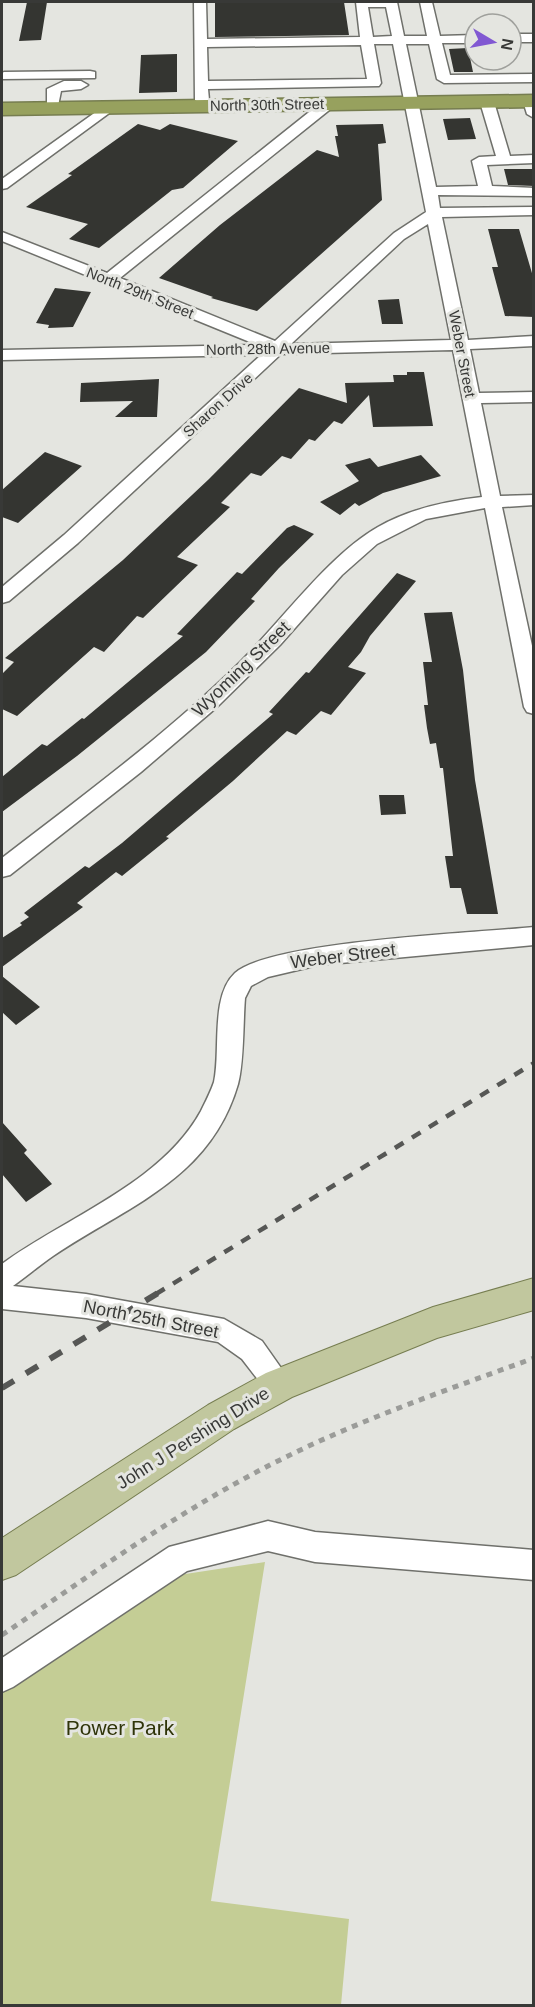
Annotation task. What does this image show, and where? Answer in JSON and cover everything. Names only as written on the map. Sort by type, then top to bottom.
[{"type":"highway","name":"North 30th Street","points":[[2,109],[487,102],[532,105]]},
{"type":"main road","name":"John J Pershing Drive","points":[[2,1561],[185,1440],[279,1385],[433,1323],[534,1294]]},
{"type":"street","points":[[200,2],[203,106]]},
{"type":"street","points":[[202,85],[391,82],[368,40],[362,3],[391,2]]},
{"type":"street","name":"Weber Street","points":[[391,2],[399,40],[391,82],[412,103],[533,702]]},
{"type":"street","points":[[426,2],[444,79],[534,78]]},
{"type":"street","points":[[201,44],[463,39]]},
{"type":"street","points":[[442,74],[449,67],[446,46],[463,44]]},
{"type":"street","points":[[486,72],[487,78]]},
{"type":"street","points":[[4,76],[90,76]]},
{"type":"street","points":[[2,185],[97,108],[90,76]]},
{"type":"street","points":[[52,108],[54,88],[90,76]]},
{"type":"street","points":[[487,102],[504,160]]},
{"type":"street","points":[[108,280],[328,104]]},
{"type":"street","points":[[486,190],[479,161],[534,159]]},
{"type":"street","points":[[430,191],[534,192]]},
{"type":"street","points":[[435,213],[534,212]]},
{"type":"street","name":"Sharon Drive","points":[[2,597],[71,538],[399,236],[435,213]]},
{"type":"street","name":"North 29th Street","points":[[2,236],[279,348]]},
{"type":"street","name":"North 28th Avenue","points":[[2,354],[534,341]]},
{"type":"street","points":[[471,398],[534,397]]},
{"type":"street","name":"Wyoming Street","points":[[2,869],[101,794],[210,702],[274,639],[343,564],[372,539],[419,515],[468,503],[534,500]]},
{"type":"street","name":"Weber Street","points":[[2,1279],[45,1247],[110,1210],[167,1171],[191,1146],[210,1118],[226,1083],[232,997],[243,980],[262,969],[319,956],[534,936]]},
{"type":"street","name":"North 25th Street","points":[[2,1297],[86,1306],[224,1331],[252,1350],[279,1385]]},
{"type":"street","points":[[2,1676],[180,1558],[268,1536],[315,1547],[534,1565]]},
{"type":"path","points":[[2,1635],[162,1528],[282,1459],[351,1426],[534,1358]]},
{"type":"green space","name":"Power Park","points":[[265,1562],[211,1901],[349,1919],[341,2005],[2,2006],[2,1658],[146,1580]]},
{"type":"building","points":[[27,2],[47,2],[41,40],[19,41]]},
{"type":"building","points":[[215,2],[344,2],[349,35],[215,37]]},
{"type":"building","points":[[463,48],[463,72],[454,72],[449,49]]},
{"type":"building","points":[[177,54],[177,92],[139,93],[141,55]]},
{"type":"building","points":[[470,118],[476,139],[448,140],[443,119]]},
{"type":"building","points":[[138,124],[160,130],[170,124],[238,141],[183,188],[172,190],[99,248],[69,239],[88,224],[26,207],[72,175],[68,174]]},
{"type":"building","points":[[383,124],[386,143],[378,144],[382,200],[257,311],[211,298],[213,297],[159,278],[220,225],[317,150],[339,157],[335,136],[338,136],[336,125]]},
{"type":"building","points":[[504,169],[534,169],[534,186],[508,185]]},
{"type":"building","points":[[488,229],[519,229],[534,280],[534,317],[505,316],[492,267],[498,267]]},
{"type":"building","points":[[55,288],[91,292],[73,327],[48,328],[49,325],[36,323]]},
{"type":"building","points":[[399,299],[403,324],[382,324],[378,300]]},
{"type":"building","points":[[407,372],[424,372],[433,426],[373,427],[369,395],[342,424],[334,421],[315,441],[309,439],[291,459],[282,456],[261,476],[251,473],[221,503],[230,507],[177,557],[198,565],[143,618],[137,616],[104,652],[94,647],[17,716],[2,709],[2,674],[14,662],[5,658],[123,560],[209,479],[299,388],[347,403],[345,383],[394,382],[393,375],[407,375]]},
{"type":"building","points":[[159,379],[157,417],[115,417],[133,401],[80,402],[81,383]]},
{"type":"building","points":[[45,452],[82,466],[18,523],[2,517],[2,490]]},
{"type":"building","points":[[421,455],[441,476],[383,493],[359,506],[355,503],[340,515],[320,502],[359,481],[345,465],[370,458],[378,467]]},
{"type":"building","points":[[294,525],[314,534],[279,568],[251,599],[255,601],[206,652],[77,756],[2,812],[2,777],[42,744],[47,746],[82,718],[84,719],[183,636],[177,634],[237,572],[242,574],[287,528]]},
{"type":"building","points":[[397,573],[416,581],[370,636],[361,652],[348,667],[366,673],[331,715],[321,711],[296,735],[287,731],[233,781],[166,837],[169,838],[122,876],[116,872],[77,903],[83,907],[2,967],[2,938],[22,925],[20,923],[29,917],[24,913],[85,866],[89,868],[122,843],[273,714],[269,712],[306,672],[309,673]]},
{"type":"building","points":[[452,612],[463,670],[475,780],[498,914],[467,914],[461,888],[450,888],[445,856],[453,856],[443,768],[440,768],[436,743],[430,744],[424,705],[428,705],[423,662],[432,662],[424,613]]},
{"type":"building","points":[[379,795],[404,795],[406,814],[381,815]]},
{"type":"building","points":[[2,976],[40,1007],[16,1025],[2,1012]]},
{"type":"building","points":[[2,1122],[27,1150],[24,1153],[52,1184],[26,1202],[2,1174]]},
{"type":"railway","points":[[156,1294],[534,1063]]},
{"type":"railway","points":[[2,1388],[158,1293]]}]
